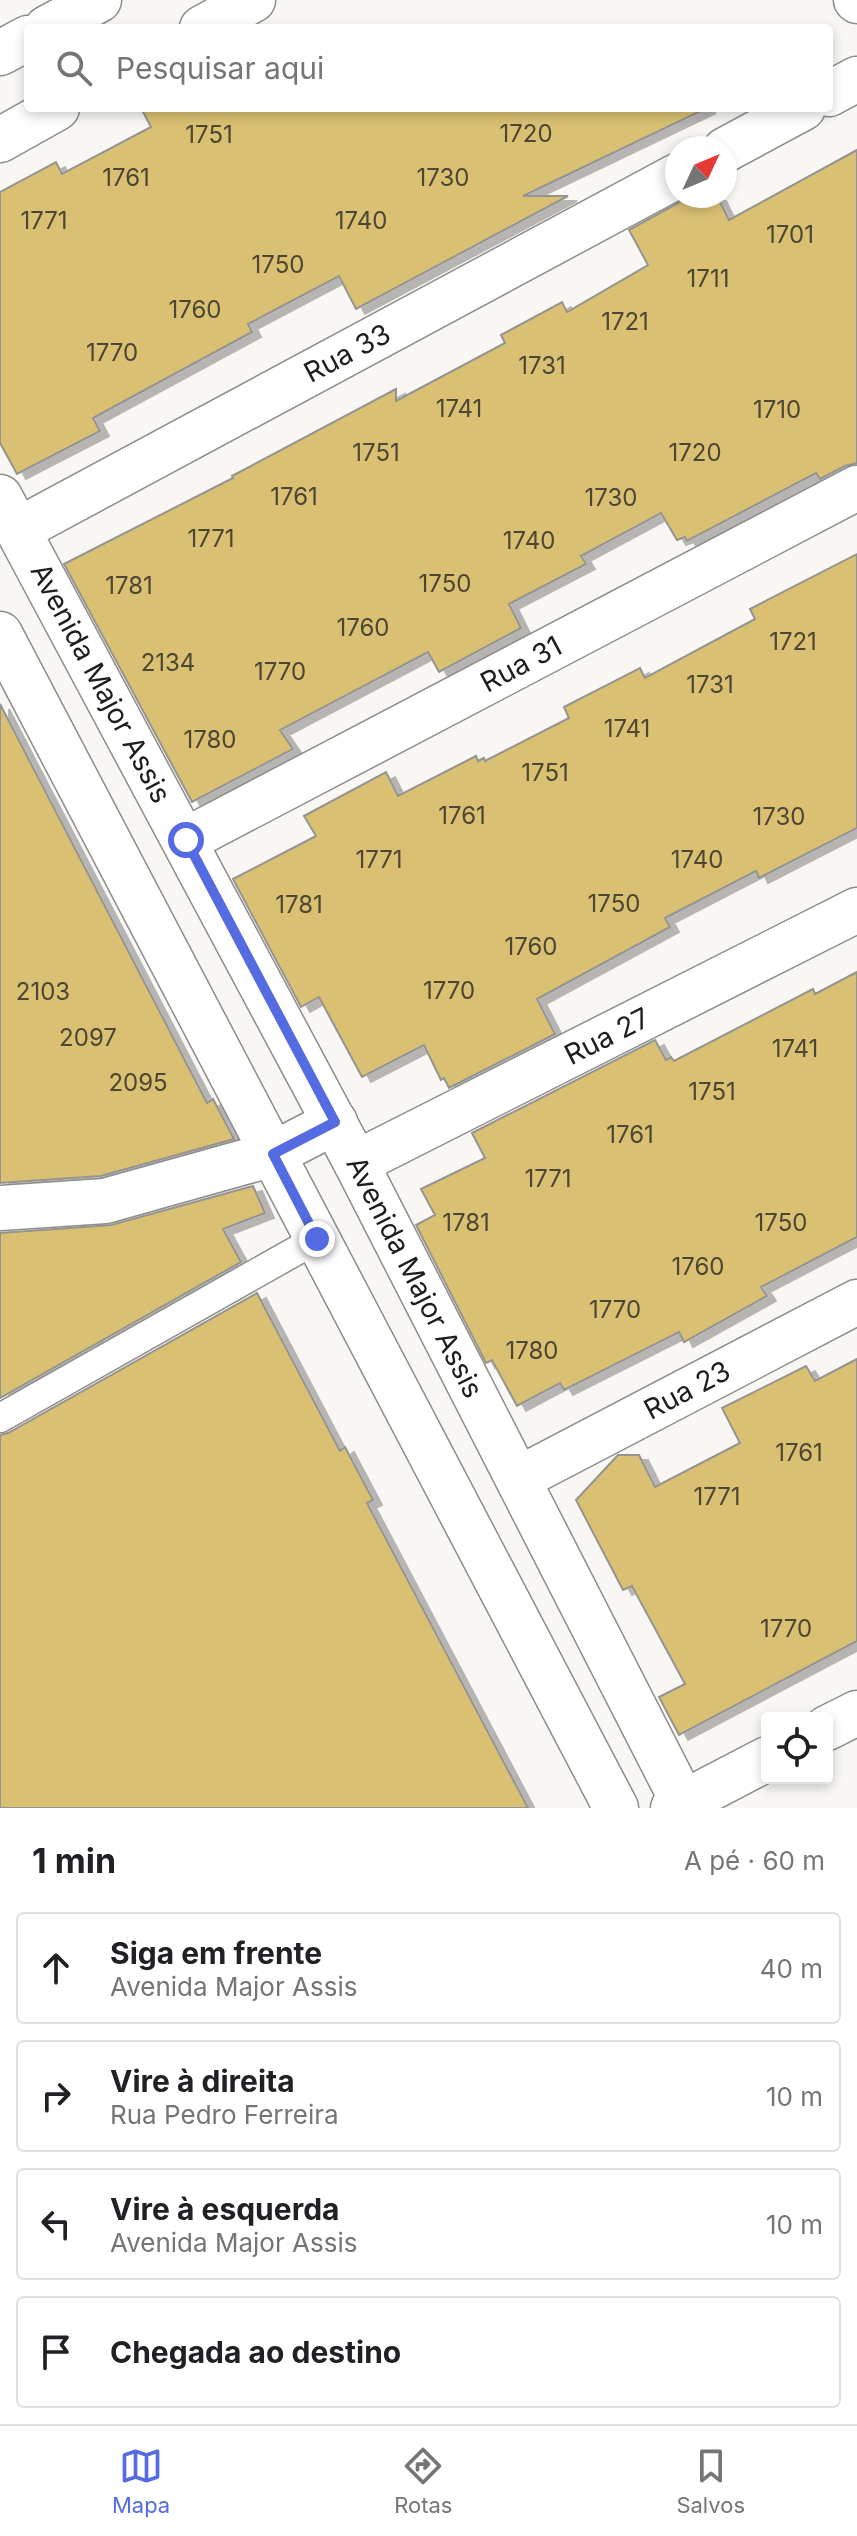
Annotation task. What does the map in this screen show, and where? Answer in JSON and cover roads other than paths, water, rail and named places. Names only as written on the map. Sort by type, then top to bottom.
[{"type":"street","points":[[54,24],[99,0]]},
{"type":"street","points":[[209,24],[253,0]]},
{"type":"street","points":[[0,53],[24,40]]},
{"type":"street","points":[[833,92],[857,79]]},
{"type":"street","points":[[0,140],[50,112]]},
{"type":"street","points":[[737,144],[796,112]]},
{"type":"street","name":"Rua 33","points":[[9,513],[665,182]]},
{"type":"street","name":"Rua 31","points":[[186,840],[857,488]]},
{"type":"street","name":"Avenida Major Assis","points":[[9,513],[335,1122],[681,1806]]},
{"type":"street","points":[[3,647],[616,1808]]},
{"type":"street","name":"Rua 27","points":[[356,1163],[857,910]]},
{"type":"street","points":[[0,1208],[105,1201],[273,1154],[335,1122]]},
{"type":"street","name":"Rua 23","points":[[518,1479],[857,1302]]},
{"type":"street","points":[[833,1725],[857,1713]]},
{"type":"street","points":[[681,1806],[761,1762]]},
{"type":"lane","points":[[0,1418],[317,1239]]}]
